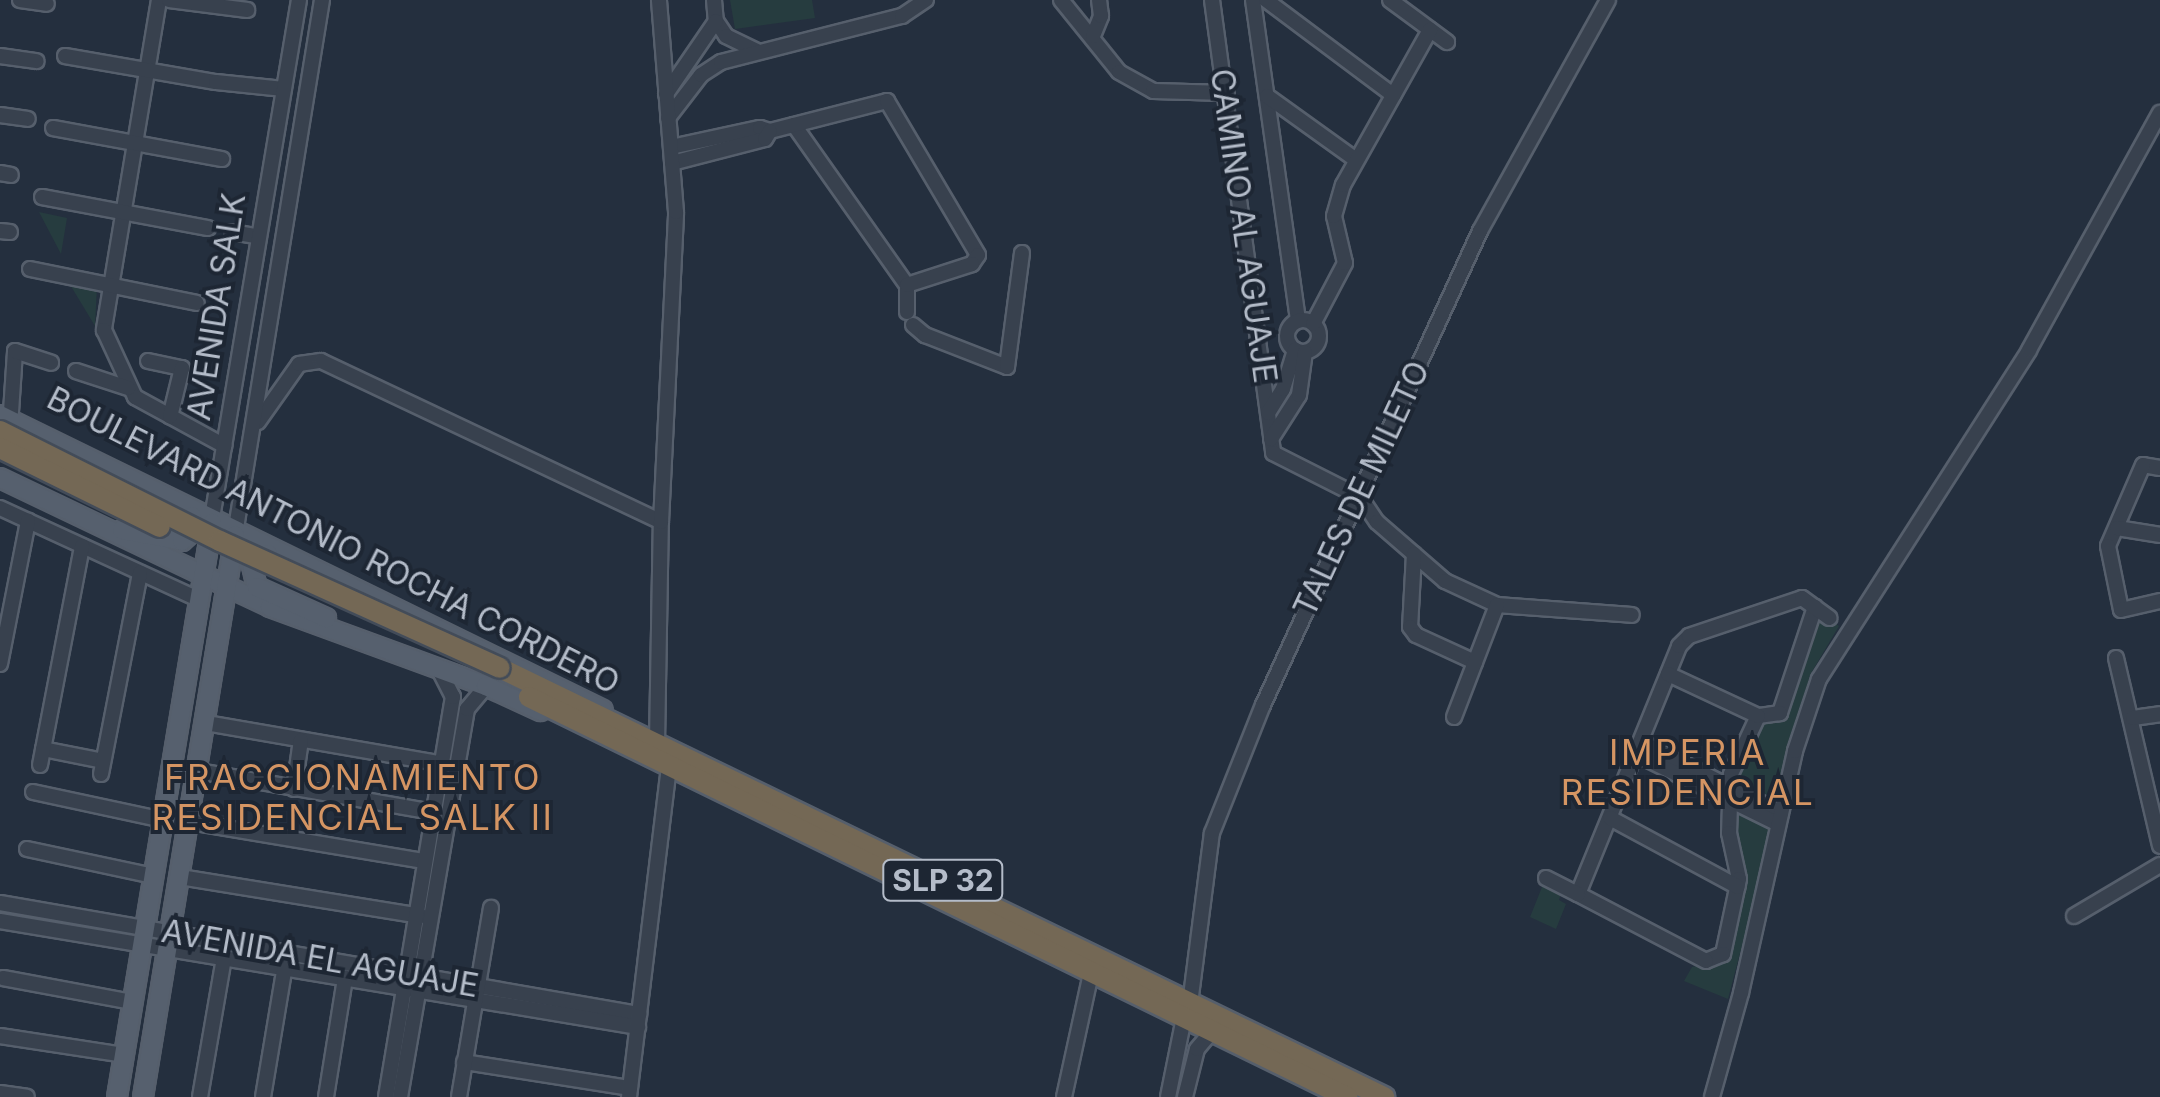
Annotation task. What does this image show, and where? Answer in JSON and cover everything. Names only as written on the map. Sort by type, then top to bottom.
[{"type":"highway","name":"BOULEVARD ANTONIO ROCHA CORDERO","points":[[0,431],[494,679]]},
{"type":"highway","name":"BOULEVARD ANTONIO ROCHA CORDERO","points":[[0,448],[217,554],[494,679]]},
{"type":"highway","name":"SLP 32","points":[[494,679],[632,738],[669,766],[1091,973],[1384,1097]]},
{"type":"highway","name":"SLP 32","points":[[632,738],[657,742],[1187,1011],[1212,1031],[1347,1097]]},
{"type":"main road","points":[[4,411],[157,492]]},
{"type":"main road","points":[[0,478],[301,620],[439,670],[494,679]]},
{"type":"main road","name":"BOULEVARD ANTONIO ROCHA CORDERO","points":[[157,492],[584,698],[632,738]]},
{"type":"main road","points":[[101,527],[182,541],[195,524],[194,517],[176,501]]},
{"type":"main road","name":"AVENIDA SALK","points":[[117,1097],[212,518]]},
{"type":"main road","name":"AVENIDA SALK","points":[[143,1097],[236,528]]},
{"type":"main road","points":[[312,565],[264,555],[255,562],[252,577],[262,590],[394,652]]},
{"type":"main road","points":[[183,702],[208,714]]},
{"type":"street","points":[[20,0],[47,4]]},
{"type":"street","points":[[128,388],[104,330],[159,0]]},
{"type":"street","points":[[169,0],[247,10]]},
{"type":"street","name":"AVENIDA SALK","points":[[212,518],[299,0]]},
{"type":"street","name":"AVENIDA SALK","points":[[236,528],[322,0]]},
{"type":"street","points":[[657,742],[661,522],[676,212],[659,0]]},
{"type":"street","points":[[714,0],[716,22],[726,36],[759,52]]},
{"type":"street","points":[[668,118],[690,88],[722,62],[902,16],[926,0]]},
{"type":"street","points":[[1061,0],[1119,72],[1152,92],[1227,93]]},
{"type":"street","points":[[1092,36],[1101,16],[1099,0]]},
{"type":"street","name":"CAMINO AL AGUAJE","points":[[1212,0],[1272,446]]},
{"type":"street","points":[[1253,0],[1305,322],[1319,338],[1300,351],[1268,413]]},
{"type":"street","points":[[1266,0],[1394,95]]},
{"type":"street","points":[[1390,0],[1447,42]]},
{"type":"street","name":"TALES DE MILETO","points":[[1168,1097],[1187,1011],[1212,833],[1263,705],[1480,231],[1608,0]]},
{"type":"street","points":[[666,94],[716,22]]},
{"type":"street","points":[[1430,30],[1342,185],[1334,216],[1345,263],[1305,322],[1287,332],[1300,351],[1299,395],[1272,446],[1360,497],[1377,522],[1445,581],[1497,605],[1632,615]]},
{"type":"street","points":[[722,62],[726,36]]},
{"type":"street","points":[[0,56],[37,61]]},
{"type":"street","points":[[65,56],[216,82],[284,88]]},
{"type":"street","points":[[676,78],[690,88]]},
{"type":"street","points":[[1268,96],[1356,160]]},
{"type":"street","points":[[670,147],[760,128],[770,131],[887,101],[895,108],[978,255],[972,264],[907,285]]},
{"type":"street","points":[[1712,1097],[1742,994],[1773,815],[1819,679],[1998,398],[2115,199],[2160,113]]},
{"type":"street","points":[[0,115],[28,119]]},
{"type":"street","points":[[794,124],[907,285],[910,319],[925,335],[1007,367],[1022,252]]},
{"type":"street","points":[[54,128],[222,159]]},
{"type":"street","points":[[672,163],[765,138],[770,131]]},
{"type":"street","points":[[42,197],[208,228]]},
{"type":"street","points":[[232,232],[260,238]]},
{"type":"street","points":[[30,269],[197,303]]},
{"type":"street","points":[[4,411],[15,352],[51,363]]},
{"type":"street","points":[[148,361],[182,368],[170,417]]},
{"type":"street","points":[[253,430],[299,364],[321,361],[661,522]]},
{"type":"street","points":[[76,371],[128,388],[170,417],[224,446]]},
{"type":"street","points":[[1283,389],[1299,395]]},
{"type":"street","name":"BOULEVARD ANTONIO ROCHA CORDERO","points":[[4,411],[128,470],[157,492]]},
{"type":"street","points":[[2160,468],[2143,465],[2108,546],[2121,610],[2160,601]]},
{"type":"street","points":[[0,508],[200,600]]},
{"type":"street","points":[[0,664],[28,521]]},
{"type":"street","points":[[2116,528],[2160,534]]},
{"type":"street","points":[[82,546],[42,757],[102,768],[140,573]]},
{"type":"street","points":[[1414,554],[1410,627],[1416,635],[1475,662]]},
{"type":"street","points":[[1578,894],[1679,646],[1689,636],[1802,598],[1830,618]]},
{"type":"street","points":[[1454,717],[1497,605]]},
{"type":"street","points":[[1668,674],[1758,716],[1772,718],[1780,713],[1815,607]]},
{"type":"street","points":[[2116,658],[2160,846]]},
{"type":"street","points":[[421,916],[423,861],[452,697],[439,670]]},
{"type":"street","points":[[400,1097],[421,916],[467,709],[494,679]]},
{"type":"street","points":[[208,714],[301,740],[443,764]]},
{"type":"street","points":[[2133,718],[2160,714]]},
{"type":"street","points":[[1546,878],[1706,961],[1722,954],[1738,888],[1729,833],[1731,774],[1758,716]]},
{"type":"street","points":[[294,789],[301,740]]},
{"type":"street","points":[[1638,748],[1773,815]]},
{"type":"street","points":[[464,1062],[629,1093],[669,766]]},
{"type":"street","points":[[198,772],[434,812]]},
{"type":"street","points":[[32,792],[164,820]]},
{"type":"street","points":[[1610,818],[1738,888]]},
{"type":"street","points":[[190,822],[423,861]]},
{"type":"street","points":[[27,849],[154,876]]},
{"type":"street","points":[[2074,916],[2160,865]]},
{"type":"street","points":[[180,878],[421,916]]},
{"type":"street","name":"AVENIDA EL AGUAJE","points":[[0,902],[144,936]]},
{"type":"street","points":[[459,1097],[491,908]]},
{"type":"street","name":"AVENIDA EL AGUAJE","points":[[0,920],[170,939],[639,1021]]},
{"type":"street","name":"AVENIDA EL AGUAJE","points":[[170,939],[224,958],[286,961],[345,978],[411,982]]},
{"type":"street","points":[[200,1097],[224,958]]},
{"type":"street","points":[[264,1097],[286,961]]},
{"type":"street","points":[[1064,1097],[1091,973]]},
{"type":"street","points":[[3,978],[133,1002]]},
{"type":"street","points":[[326,1097],[345,978]]},
{"type":"street","points":[[386,1097],[411,982]]},
{"type":"street","points":[[1184,1097],[1197,1049],[1212,1031]]},
{"type":"street","points":[[0,1036],[124,1055]]},
{"type":"street","points":[[0,1093],[26,1097]]},
{"type":"green space","points":[[730,0],[812,0],[815,18],[735,29]]},
{"type":"green space","points":[[39,212],[67,218],[61,254]]},
{"type":"green space","points":[[69,283],[97,286],[95,326]]},
{"type":"green space","points":[[1816,611],[1839,626],[1810,675],[1776,806],[1734,784],[1760,720],[1771,721]]},
{"type":"green space","points":[[1732,805],[1773,827],[1728,999],[1684,981],[1692,967],[1716,962],[1740,889]]},
{"type":"green space","points":[[1544,882],[1562,890],[1559,900],[1566,904],[1556,929],[1530,917]]},
{"type":"district","name":"IMPERIA RESIDENCIAL","points":[[1688,772]]},
{"type":"district","name":"FRACCIONAMIENTO RESIDENCIAL SALK II","points":[[353,797]]}]
